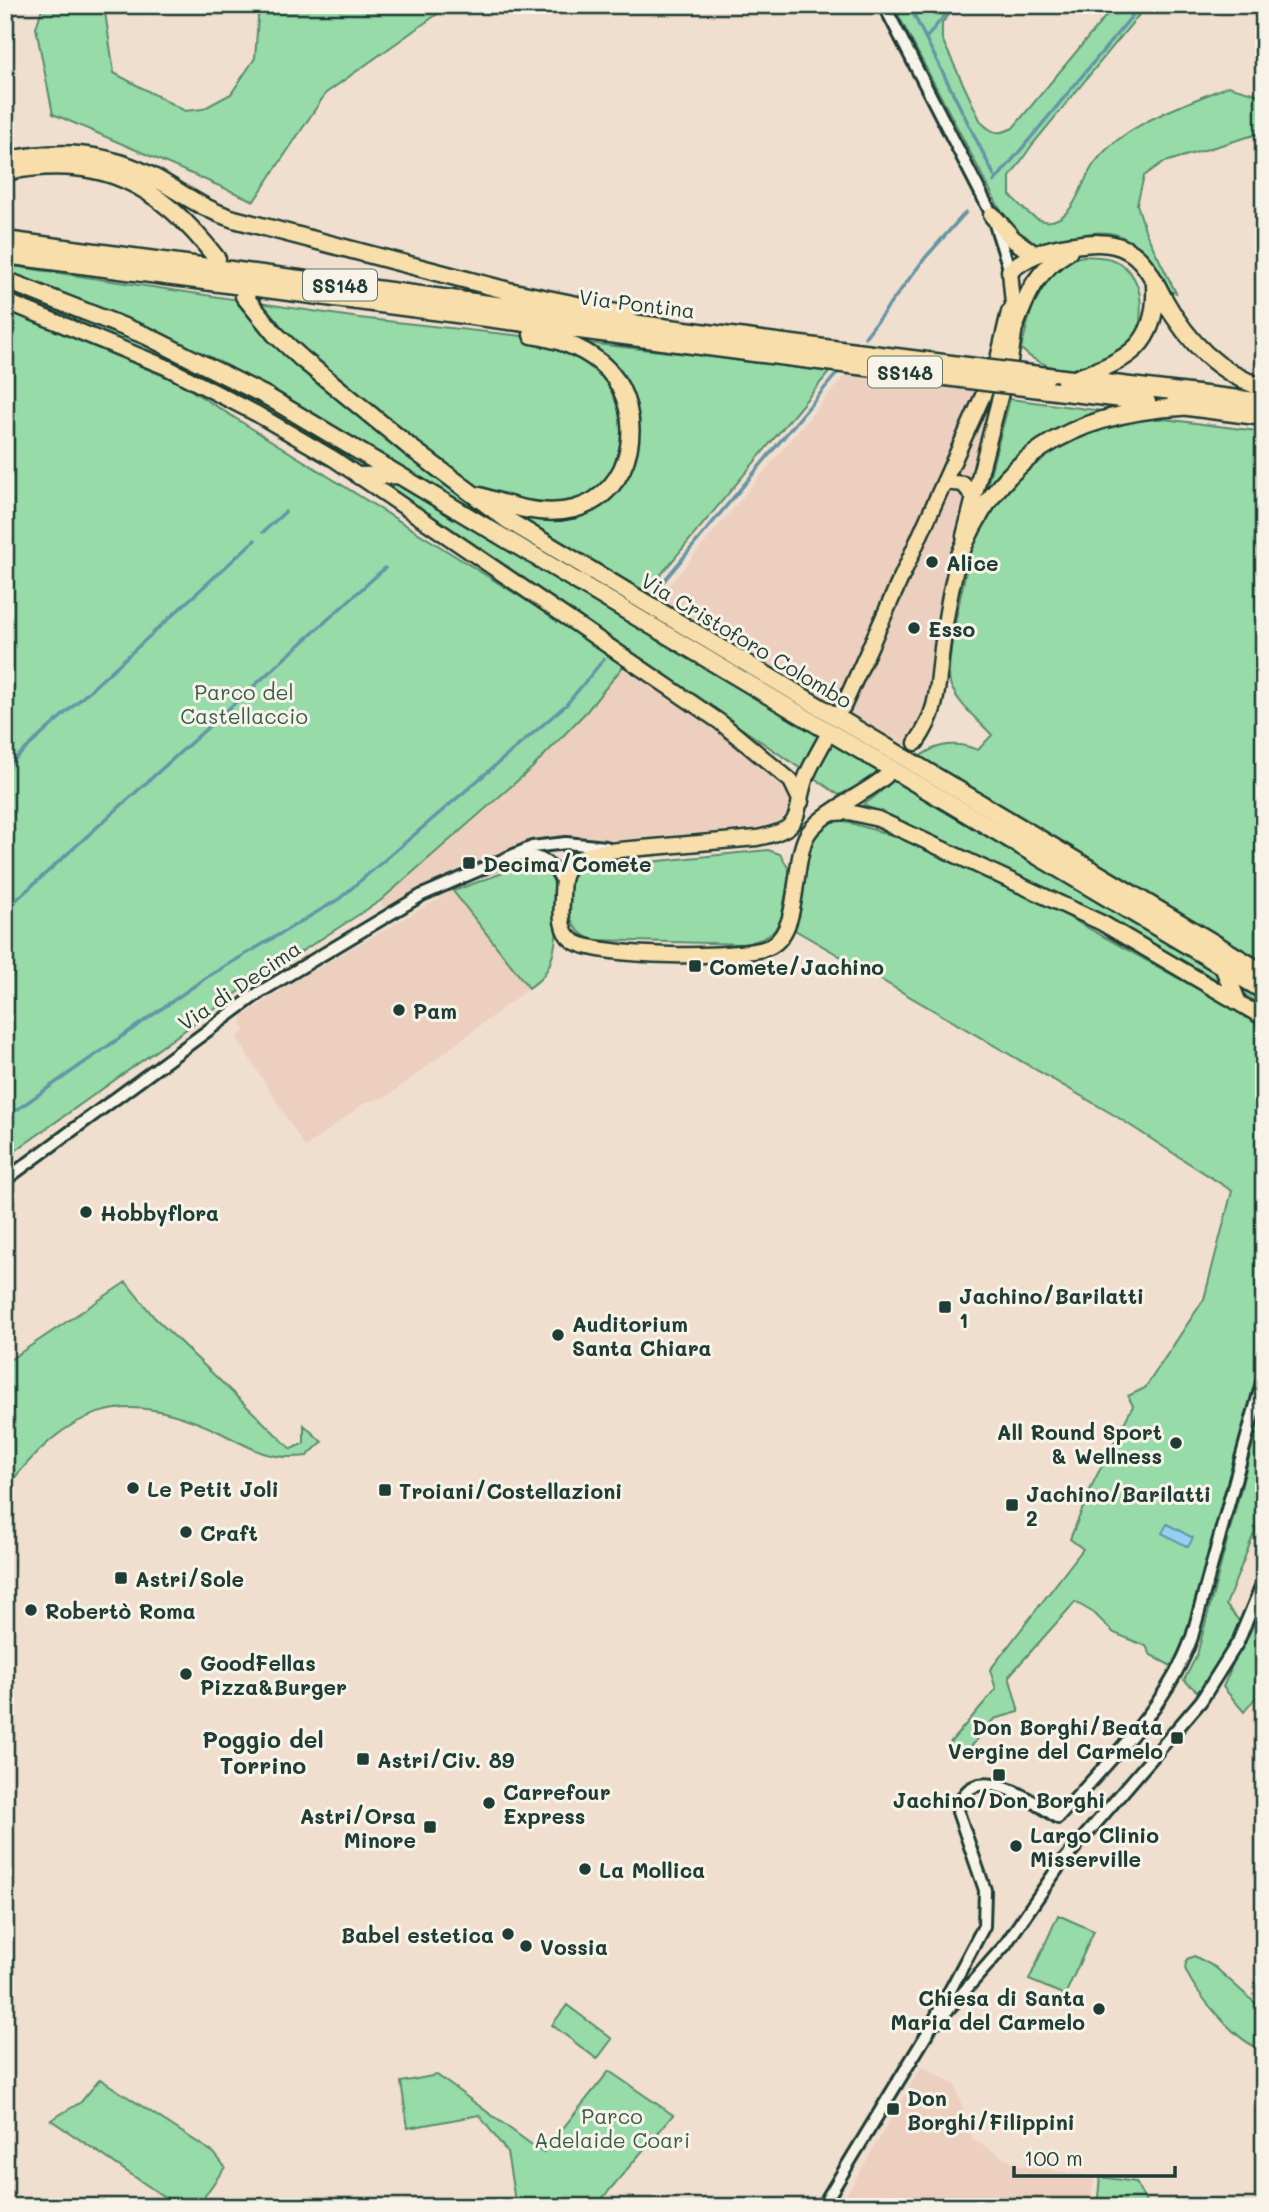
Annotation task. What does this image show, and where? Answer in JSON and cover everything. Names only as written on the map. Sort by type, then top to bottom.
[{"type":"highway","points":[[5,161],[63,153],[106,158],[144,172],[199,205],[234,219],[497,288],[600,307],[675,329]]},
{"type":"highway","points":[[5,172],[66,165],[99,170],[124,178],[172,209],[217,259]]},
{"type":"highway","points":[[992,215],[1013,239],[1035,255]]},
{"type":"highway","name":"Via Pontina","points":[[5,240],[675,329],[757,347],[1056,391],[1264,417]]},
{"type":"highway","points":[[1015,326],[1030,289],[1045,268],[1081,244]]},
{"type":"highway","points":[[1011,277],[1035,255],[1081,244],[1109,244],[1127,250],[1139,258],[1178,322],[1203,353],[1235,376],[1264,388]]},
{"type":"highway","name":"Via Pontina","points":[[5,256],[462,316],[1047,376],[1264,402]]},
{"type":"highway","name":"Via Cristoforo Colombo","points":[[5,280],[93,313],[216,369],[400,475],[1264,991]]},
{"type":"highway","points":[[1073,379],[1121,360],[1141,343],[1153,321],[1155,282]]},
{"type":"highway","name":"Via Cristoforo Colombo","points":[[244,296],[275,334],[301,358],[467,491],[557,550],[1264,973]]},
{"type":"highway","points":[[462,316],[499,329],[558,341],[591,357],[618,383],[626,400],[632,428],[629,451],[620,474],[602,495],[581,507],[558,512],[536,511],[467,491]]},
{"type":"highway","points":[[957,565],[979,517],[1014,472],[1040,448],[1074,429],[1114,414],[1181,407]]},
{"type":"highway","points":[[359,476],[400,475]]},
{"type":"highway","points":[[1223,966],[1237,1002]]},
{"type":"main road","points":[[1011,277],[1015,326],[1004,360],[1006,328],[1011,277]]},
{"type":"main road","points":[[5,301],[177,372],[257,414],[359,476],[720,722],[791,781],[802,802]]},
{"type":"main road","points":[[843,707],[985,391]]},
{"type":"main road","points":[[916,743],[932,716],[940,685],[943,640],[957,565],[1001,393]]},
{"type":"main road","points":[[951,467],[963,475],[979,476]]},
{"type":"main road","points":[[944,482],[963,484],[974,497]]},
{"type":"main road","points":[[802,802],[806,778],[825,740]]},
{"type":"main road","points":[[562,883],[562,915],[567,936],[580,946],[609,953],[744,954],[763,950],[777,942],[787,926],[805,838],[816,822],[886,776]]},
{"type":"main road","name":"Via di Decima","points":[[562,883],[567,868],[576,858],[592,853],[771,835],[793,822],[802,802]]},
{"type":"main road","points":[[829,814],[849,812],[878,819],[1055,900],[1102,923],[1264,1018]]},
{"type":"street","points":[[884,5],[992,215],[1011,277]]},
{"type":"street","name":"Via di Decima","points":[[5,1180],[285,976],[431,890],[532,847],[555,844],[620,850]]},
{"type":"street","points":[[515,855],[534,856],[548,862],[562,883]]},
{"type":"street","points":[[822,2207],[927,2034],[984,1926],[985,1890],[958,1812],[965,1794],[981,1785],[1004,1785],[1058,1818],[1157,1704],[1185,1656],[1264,1375]]},
{"type":"street","points":[[927,2034],[1005,1945],[1039,1893],[1082,1839],[1180,1728],[1206,1694],[1242,1634],[1264,1580]]},
{"type":"shaded area","points":[[846,374],[995,392],[958,515],[940,605],[933,686],[923,722],[908,746],[655,602]]},
{"type":"shaded area","points":[[626,663],[786,784],[791,804],[787,814],[776,823],[757,828],[614,840],[542,837],[458,869],[385,909],[380,901],[532,768],[587,711]]},
{"type":"shaded area","points":[[453,891],[529,988],[388,1096],[366,1102],[305,1147],[237,1038],[245,1029],[241,1022],[242,1017],[298,979]]},
{"type":"shaded area","points":[[922,2066],[955,2085],[973,2140],[1016,2165],[1094,2177],[1090,2207],[839,2207]]},
{"type":"green space","points":[[43,5],[104,5],[114,73],[185,111],[203,109],[231,94],[255,58],[259,5],[450,5],[326,93],[254,201],[53,114],[36,28]]},
{"type":"green space","points":[[893,5],[922,5],[932,13],[946,5],[957,5],[942,23],[942,39],[981,122],[992,131],[1003,132],[1013,128],[1115,5],[1147,5],[1032,145],[1010,177],[1010,195],[1030,214],[1042,221],[1055,220],[1069,210],[1089,171],[1106,150],[1121,137],[1155,117],[1228,86],[1264,96],[1264,132],[1162,163],[1144,176],[1137,204],[1146,233],[1176,293],[1166,290],[1140,250],[1127,239],[1113,234],[1097,233],[1035,248],[1019,236],[1005,219]]},
{"type":"green space","points":[[1084,256],[1110,259],[1124,266],[1132,274],[1140,294],[1141,305],[1137,339],[1094,367],[1083,370],[1060,369],[1038,361],[1021,349],[1033,304],[1046,279],[1068,261]]},
{"type":"green space","points":[[5,265],[359,318],[831,370],[634,607],[891,760],[862,784],[839,795],[334,449],[195,371],[5,291]]},
{"type":"green space","name":"Parco del Castellaccio","points":[[5,310],[176,381],[626,663],[587,711],[532,768],[380,901],[240,991],[5,1158]]},
{"type":"green space","points":[[1010,399],[1264,432],[1264,1006],[1076,902],[863,805],[928,751],[959,745],[978,750],[992,735],[954,693],[949,667],[961,594]]},
{"type":"green space","points":[[837,819],[901,838],[1052,908],[1264,1026],[1264,1350],[1184,1642],[1173,1667],[1151,1655],[1146,1646],[1114,1633],[1094,1613],[1075,1602],[1009,1676],[1019,1712],[994,1719],[966,1753],[948,1745],[996,1689],[990,1670],[1083,1549],[1070,1539],[1094,1481],[1133,1406],[1128,1396],[1145,1388],[1204,1299],[1232,1191],[1114,1115],[795,930],[808,850],[815,831]]},
{"type":"green space","points":[[768,850],[780,854],[790,871],[781,919],[774,931],[762,939],[746,944],[595,940],[577,929],[571,919],[567,896],[573,876],[580,869]]},
{"type":"green space","points":[[533,862],[552,873],[557,924],[550,963],[542,977],[529,988],[453,891]]},
{"type":"green space","points":[[126,1282],[154,1317],[291,1449],[304,1443],[304,1425],[322,1442],[307,1456],[281,1457],[250,1448],[183,1417],[152,1410],[124,1408],[98,1413],[74,1423],[28,1462],[5,1490],[5,1363]]},
{"type":"green space","points":[[1264,1401],[1264,1508],[1226,1605],[1240,1622],[1227,1653],[1200,1694],[1184,1680],[1197,1655]]},
{"type":"green space","points":[[1264,1590],[1264,1687],[1244,1712],[1223,1687]]},
{"type":"green space","points":[[1058,1915],[1094,1931],[1065,1995],[1029,1980]]},
{"type":"green space","points":[[1194,1956],[1215,1967],[1264,2011],[1264,2049],[1254,2046],[1231,2029],[1197,1990],[1185,1968],[1187,1959]]},
{"type":"green space","points":[[567,2005],[612,2039],[597,2059],[552,2025]]},
{"type":"green space","name":"Parco Adelaide Coari","points":[[609,2071],[673,2115],[601,2200],[608,2207],[516,2207],[507,2152],[479,2115],[408,2128],[401,2082],[437,2075],[543,2153]]},
{"type":"green space","points":[[100,2079],[214,2153],[225,2167],[204,2197],[213,2207],[179,2207],[51,2120],[81,2102]]},
{"type":"green space","points":[[1100,2177],[1136,2182],[1148,2207],[1097,2207]]},
{"type":"water","points":[[1167,1524],[1193,1538],[1188,1547],[1162,1533]]},
{"type":"waterway","points":[[909,5],[996,179]]},
{"type":"waterway","points":[[927,37],[953,5]]},
{"type":"waterway","points":[[994,182],[1141,5]]},
{"type":"waterway","points":[[865,337],[925,258],[966,212]]},
{"type":"waterway","points":[[663,582],[838,372]]},
{"type":"waterway","points":[[263,532],[285,512]]},
{"type":"waterway","points":[[5,768],[255,540]]},
{"type":"waterway","points":[[5,910],[385,568]]},
{"type":"waterway","points":[[5,1118],[207,977],[339,899],[566,705],[604,659]]},
{"type":"place","name":"Alice","points":[[932,562]]},
{"type":"place","name":"Esso","points":[[914,628]]},
{"type":"place","name":"Decima/Comete","points":[[469,863]]},
{"type":"place","name":"Comete/Jachino","points":[[695,966]]},
{"type":"place","name":"Pam","points":[[399,1010]]},
{"type":"place","name":"Hobbyflora","points":[[86,1212]]},
{"type":"place","name":"Jachino/Barilatti 1","points":[[945,1307]]},
{"type":"place","name":"Auditorium Santa Chiara","points":[[558,1335]]},
{"type":"place","name":"All Round Sport & Wellness","points":[[1176,1443]]},
{"type":"place","name":"Le Petit Joli","points":[[133,1488]]},
{"type":"place","name":"Troiani/Costellazioni","points":[[385,1490]]},
{"type":"place","name":"Jachino/Barilatti 2","points":[[1012,1505]]},
{"type":"place","name":"Craft","points":[[186,1532]]},
{"type":"place","name":"Astri/Sole","points":[[121,1578]]},
{"type":"place","name":"Robertò Roma","points":[[31,1610]]},
{"type":"place","name":"GoodFellas Pizza&Burger","points":[[186,1674]]},
{"type":"place","name":"Don Borghi/Beata Vergine del Carmelo","points":[[1177,1738]]},
{"type":"place","name":"Astri/Civ. 89","points":[[363,1759]]},
{"type":"place","name":"Jachino/Don Borghi","points":[[999,1775]]},
{"type":"place","name":"Carrefour Express","points":[[489,1803]]},
{"type":"place","name":"Astri/Orsa Minore","points":[[430,1827]]},
{"type":"place","name":"Largo Clinio Misserville","points":[[1016,1846]]},
{"type":"place","name":"La Mollica","points":[[585,1869]]},
{"type":"place","name":"Babel estetica","points":[[508,1934]]},
{"type":"place","name":"Vossia","points":[[526,1946]]},
{"type":"place","name":"Chiesa di Santa Maria del Carmelo","points":[[1099,2009]]},
{"type":"place","name":"Don Borghi/Filippini","points":[[893,2109]]},
{"type":"district","name":"Poggio del Torrino","points":[[263,1752]]}]
